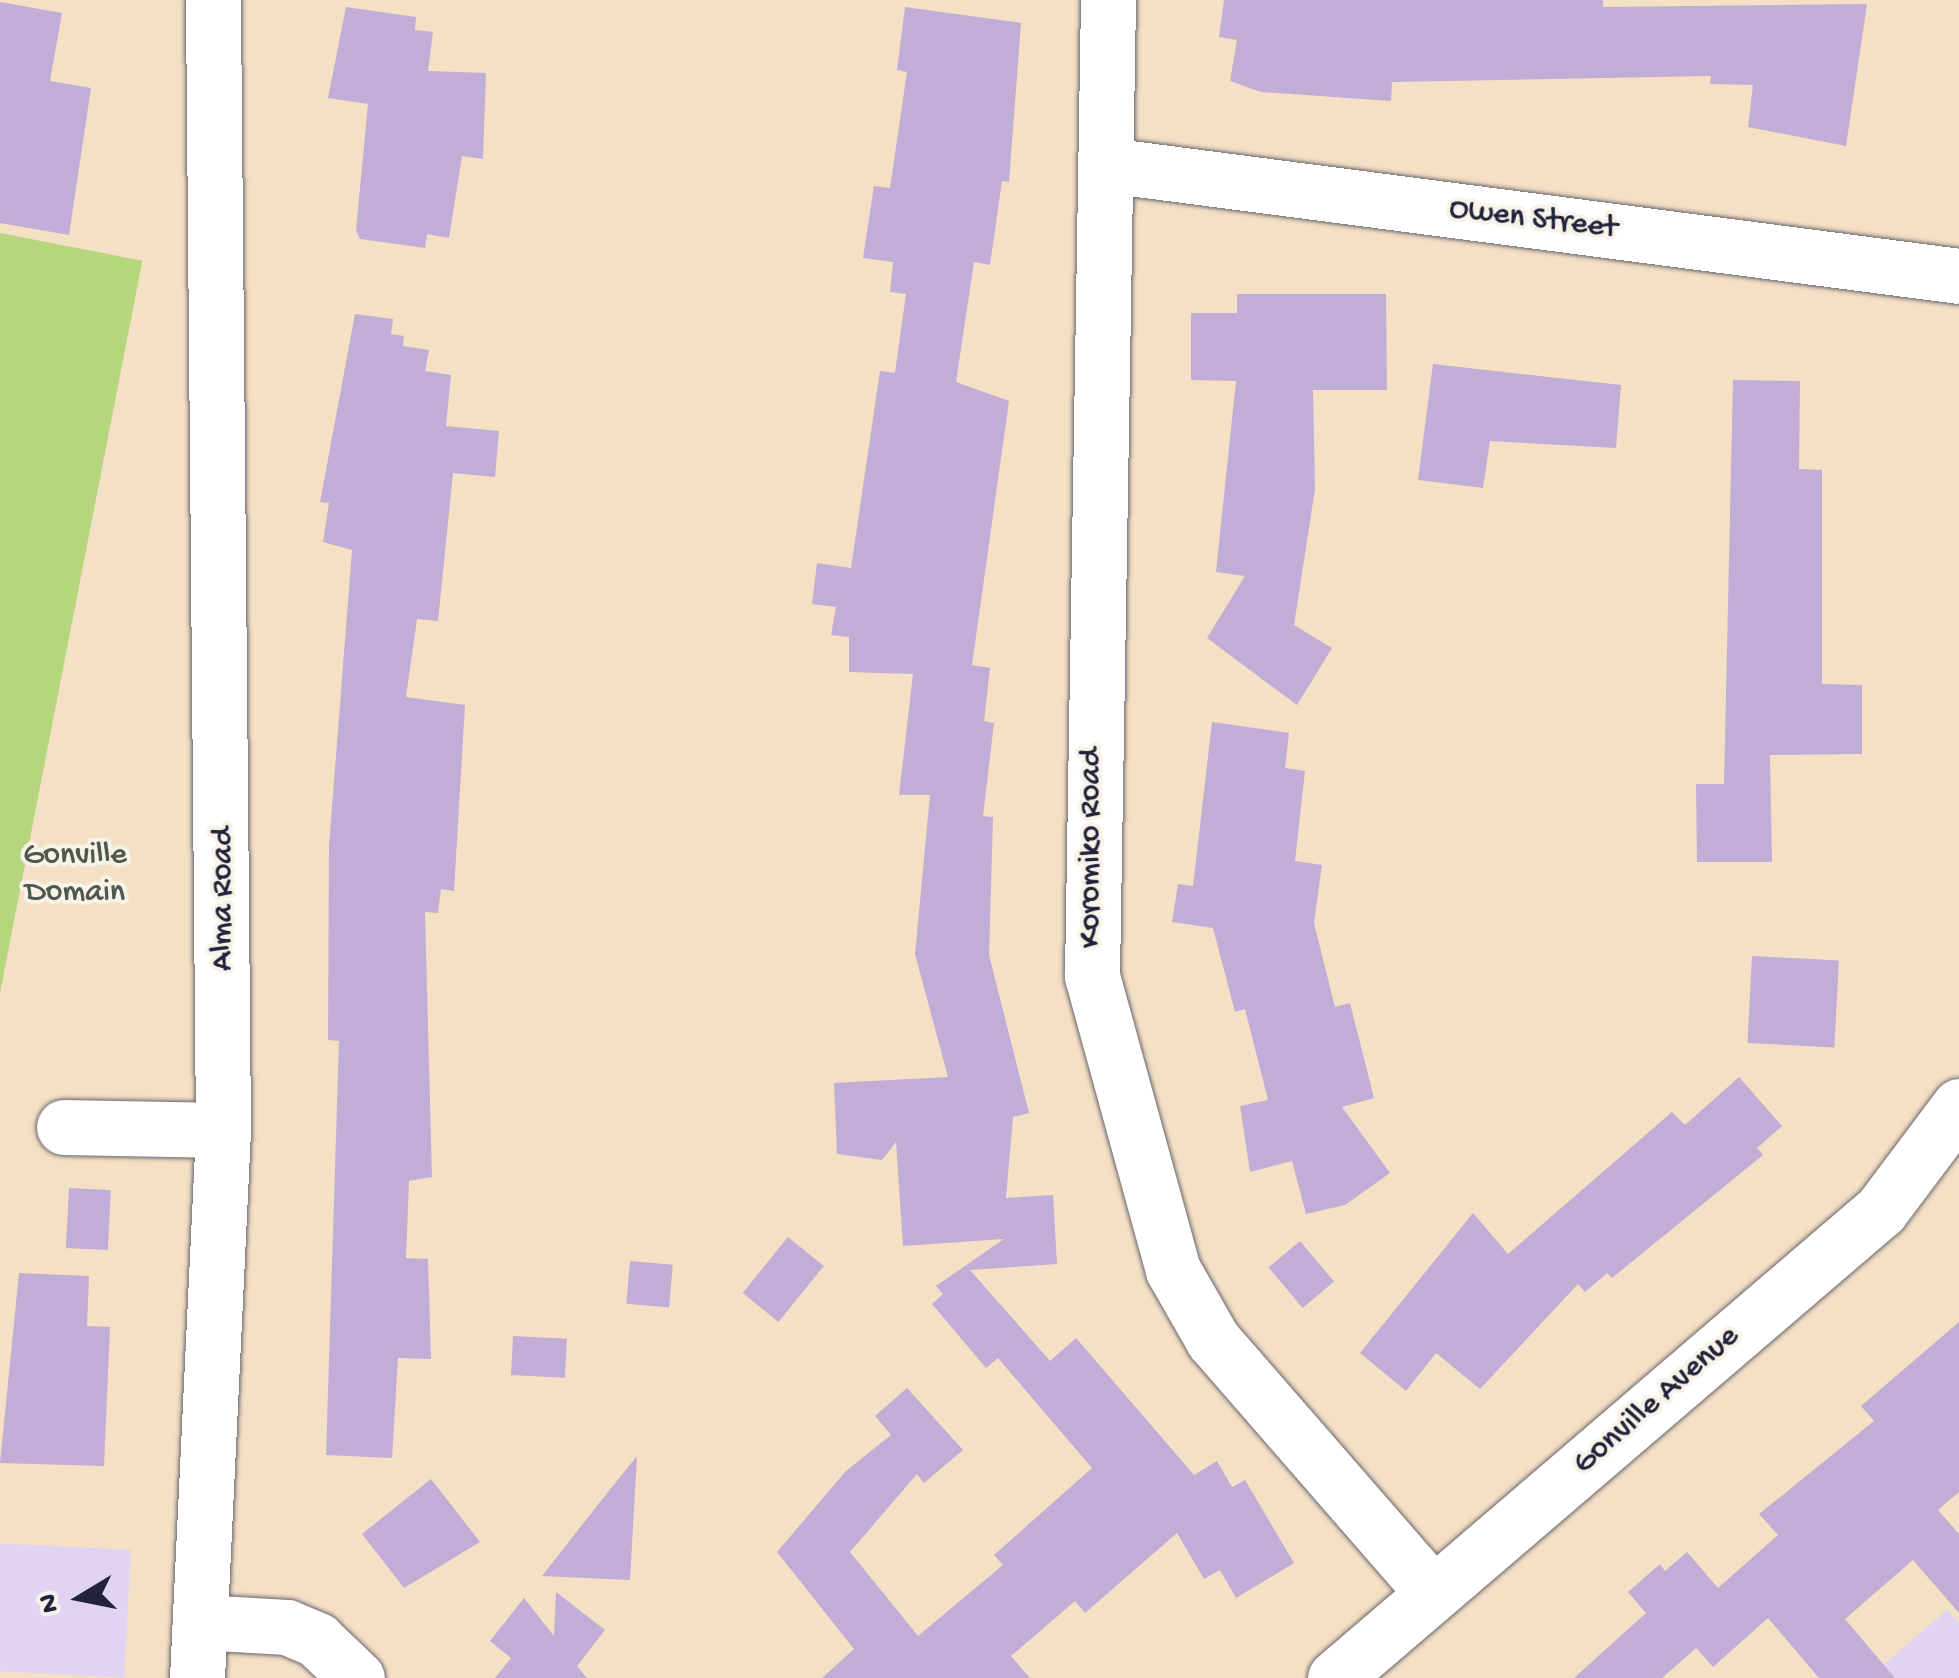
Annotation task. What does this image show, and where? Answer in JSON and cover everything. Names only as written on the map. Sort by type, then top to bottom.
[{"type":"street","name":"Alma Road","points":[[197,1678],[223,1130],[213,0]]},
{"type":"street","name":"Koromiko Road","points":[[1108,0],[1092,976],[1172,1270],[1213,1340],[1433,1593]]},
{"type":"street","name":"Owen Street","points":[[1107,164],[1959,276]]},
{"type":"street","name":"Gonville Avenue","points":[[1336,1678],[1880,1210],[1959,1106]]},
{"type":"street","points":[[64,1128],[223,1130]]},
{"type":"street","points":[[200,1622],[287,1627],[316,1640],[356,1678]]},
{"type":"shaded area","points":[[0,1543],[131,1550],[124,1678],[0,1671]]},
{"type":"shaded area","points":[[1947,1610],[1959,1623],[1959,1678],[1868,1678]]},
{"type":"green space","points":[[0,233],[142,261],[0,993]]},
{"type":"building","points":[[1224,0],[1603,0],[1603,7],[1867,4],[1846,146],[1748,127],[1753,85],[1710,84],[1711,76],[1392,82],[1391,101],[1261,92],[1230,81],[1237,40],[1219,37]]},
{"type":"building","points":[[0,2],[62,13],[50,81],[91,88],[69,235],[0,223]]},
{"type":"building","points":[[346,7],[416,17],[415,30],[433,32],[428,71],[486,73],[483,159],[462,156],[449,238],[427,234],[425,248],[360,239],[356,230],[368,104],[328,98]]},
{"type":"building","points":[[905,7],[1021,23],[1009,182],[1002,181],[990,265],[974,262],[956,382],[1009,401],[972,665],[990,668],[984,721],[994,723],[983,816],[993,817],[989,955],[1029,1113],[1013,1117],[1006,1198],[1053,1195],[1057,1264],[970,1270],[1050,1361],[1076,1338],[1194,1475],[1217,1461],[1232,1487],[1245,1480],[1294,1563],[1236,1598],[1220,1570],[1204,1579],[1177,1533],[1085,1613],[1075,1601],[1011,1656],[1030,1678],[822,1678],[854,1649],[777,1552],[846,1471],[891,1435],[875,1416],[907,1388],[963,1450],[924,1483],[917,1474],[850,1552],[918,1636],[1003,1565],[994,1555],[1092,1468],[998,1358],[986,1368],[932,1304],[943,1294],[936,1286],[1004,1239],[903,1246],[896,1142],[882,1160],[837,1154],[834,1083],[948,1077],[915,954],[930,795],[899,795],[913,674],[849,672],[849,637],[831,635],[836,607],[812,604],[817,563],[851,568],[880,371],[895,373],[906,294],[890,292],[893,262],[863,258],[874,186],[890,188],[907,72],[897,70]]},
{"type":"building","points":[[1237,294],[1386,294],[1387,390],[1313,390],[1315,489],[1294,625],[1332,648],[1297,705],[1207,638],[1245,576],[1216,572],[1236,381],[1191,380],[1191,313],[1237,313]]},
{"type":"building","points":[[355,314],[393,319],[391,334],[404,336],[403,346],[429,350],[425,371],[451,375],[446,426],[499,431],[495,477],[453,473],[438,621],[417,619],[406,697],[465,705],[454,891],[441,889],[438,913],[425,912],[432,1177],[409,1181],[406,1258],[428,1259],[431,1359],[398,1358],[392,1458],[326,1455],[339,1041],[328,1040],[329,846],[352,550],[323,542],[329,503],[320,502]]},
{"type":"building","points":[[1433,364],[1621,385],[1616,448],[1490,441],[1483,488],[1418,480]]},
{"type":"building","points":[[1733,380],[1800,381],[1799,469],[1822,470],[1822,684],[1862,685],[1862,754],[1770,755],[1772,862],[1697,862],[1696,784],[1724,784]]},
{"type":"building","points":[[1212,722],[1289,733],[1285,768],[1305,771],[1295,861],[1322,865],[1314,923],[1335,1007],[1350,1003],[1374,1098],[1342,1107],[1390,1173],[1345,1205],[1306,1214],[1292,1161],[1250,1172],[1240,1106],[1268,1100],[1245,1009],[1235,1012],[1213,928],[1172,922],[1178,884],[1193,886]]},
{"type":"building","points":[[1752,956],[1839,961],[1834,1047],[1747,1043]]},
{"type":"building","points":[[1739,1077],[1782,1126],[1757,1148],[1763,1155],[1612,1278],[1607,1273],[1585,1292],[1578,1284],[1480,1389],[1436,1353],[1406,1391],[1360,1353],[1473,1213],[1508,1254],[1672,1112],[1685,1125]]},
{"type":"building","points":[[69,1188],[111,1190],[108,1250],[66,1248]]},
{"type":"building","points":[[788,1237],[824,1266],[778,1322],[743,1293]]},
{"type":"building","points":[[1300,1241],[1334,1282],[1303,1308],[1269,1267]]},
{"type":"building","points":[[630,1261],[673,1265],[669,1308],[626,1304]]},
{"type":"building","points":[[19,1273],[89,1276],[87,1326],[110,1327],[104,1466],[0,1463]]},
{"type":"building","points":[[1959,1322],[1959,1492],[1938,1510],[1959,1534],[1959,1613],[1913,1560],[1845,1619],[1895,1678],[1819,1678],[1768,1618],[1713,1667],[1696,1648],[1662,1678],[1574,1678],[1646,1613],[1628,1592],[1660,1564],[1665,1571],[1687,1552],[1718,1588],[1778,1535],[1759,1514],[1874,1421],[1861,1406]]},
{"type":"building","points":[[513,1336],[567,1339],[565,1378],[511,1375]]},
{"type":"building","points":[[637,1456],[630,1580],[542,1576],[600,1502]]},
{"type":"building","points":[[431,1479],[480,1542],[404,1588],[362,1534]]},
{"type":"building","points":[[556,1592],[605,1630],[577,1666],[587,1678],[495,1678],[511,1658],[490,1641],[524,1598],[554,1636]]},
{"type":"park label","name":"Gonville Domain","points":[[75,876]]}]
